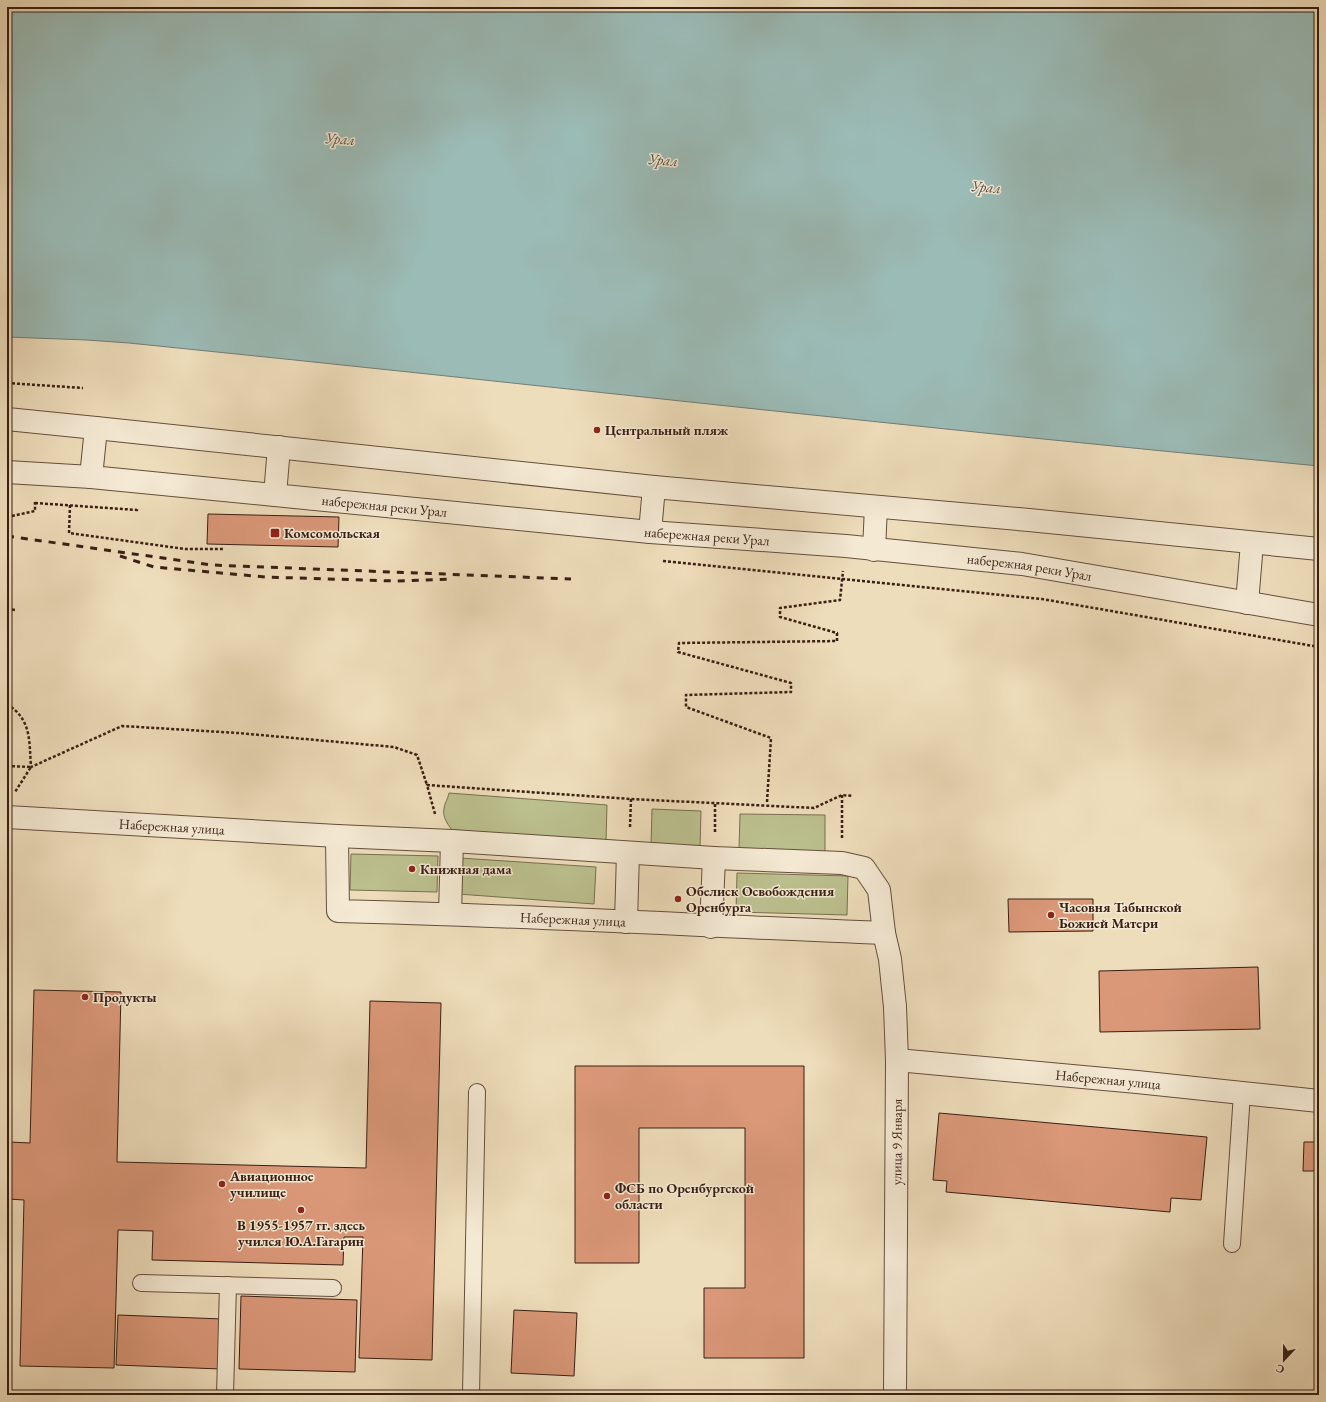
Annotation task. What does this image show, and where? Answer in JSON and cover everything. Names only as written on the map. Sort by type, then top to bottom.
[{"type":"street","points":[[7,419],[654,487],[1029,520],[1319,549]]},
{"type":"street","points":[[91,477],[96,428]]},
{"type":"street","points":[[275,495],[279,447]]},
{"type":"street","name":"набережная реки Урал","points":[[7,472],[91,477],[650,532],[846,546],[1022,564],[1319,615]]},
{"type":"street","points":[[650,532],[654,487]]},
{"type":"street","points":[[874,550],[876,507]]},
{"type":"street","points":[[1246,603],[1252,543]]},
{"type":"street","name":"Набережная улица","points":[[7,817],[337,836],[452,841],[628,854],[842,863],[864,868],[879,890]]},
{"type":"street","name":"Набережная улица","points":[[337,836],[338,911],[450,914],[711,927],[884,933]]},
{"type":"street","points":[[450,914],[452,841]]},
{"type":"street","points":[[626,922],[628,854]]},
{"type":"street","points":[[711,927],[714,858]]},
{"type":"street","name":"улица 9 Января","points":[[879,890],[884,933],[890,959],[895,1007],[897,1060],[895,1395]]},
{"type":"street","name":"Набережная улица","points":[[897,1060],[1136,1082],[1319,1101]]},
{"type":"lane","points":[[471,1395],[477,1092]]},
{"type":"lane","points":[[1232,1244],[1242,1093]]},
{"type":"lane","points":[[141,1283],[333,1288]]},
{"type":"lane","points":[[225,1395],[228,1285]]},
{"type":"path","points":[[7,383],[84,388]]},
{"type":"path","points":[[7,526],[7,517],[36,511],[35,498]]},
{"type":"path","points":[[35,502],[114,508]]},
{"type":"path","points":[[70,505],[69,533],[185,549],[222,549]]},
{"type":"path","points":[[767,802],[771,738],[686,707],[686,695],[791,692],[791,683],[678,652],[678,643],[837,641],[837,633],[780,617],[780,608],[840,600],[846,546]]},
{"type":"path","points":[[656,560],[1042,598],[1319,646]]},
{"type":"path","points":[[7,609],[16,610]]},
{"type":"path","points":[[7,704],[17,712],[24,722],[28,732],[31,767],[15,793]]},
{"type":"path","points":[[7,766],[31,767],[122,726],[238,733],[394,747],[417,755],[437,820],[452,841]]},
{"type":"path","points":[[427,786],[631,800],[814,808],[842,795],[853,796]]},
{"type":"path","points":[[842,795],[842,863]]},
{"type":"path","points":[[7,1394],[43,1395]]},
{"type":"green space","points":[[449,793],[607,805],[606,842],[452,830],[444,815],[445,805]]},
{"type":"green space","points":[[652,809],[701,811],[700,847],[651,845]]},
{"type":"green space","points":[[740,814],[825,815],[825,852],[739,850]]},
{"type":"green space","points":[[351,854],[438,856],[437,892],[350,890]]},
{"type":"green space","points":[[460,858],[596,867],[594,904],[458,894]]},
{"type":"green space","points":[[737,873],[848,876],[847,915],[736,912]]},
{"type":"water","name":"Урал","points":[[7,7],[1319,7],[1319,466],[1021,437],[129,343],[7,337]]},
{"type":"pier","points":[[7,7],[10,7],[7,100]]},
{"type":"building","points":[[208,514],[339,517],[338,547],[207,544]]},
{"type":"building","name":"Часовня Табынской Божией Матери","points":[[1008,899],[1093,899],[1093,931],[1009,932]]},
{"type":"building","points":[[1258,967],[1260,1029],[1100,1032],[1099,971]]},
{"type":"building","name":"Авиационное училище","points":[[34,990],[121,992],[117,1162],[366,1168],[370,1001],[441,1003],[432,1360],[359,1358],[363,1237],[344,1237],[343,1265],[152,1260],[153,1231],[118,1230],[114,1368],[20,1366],[24,1200],[8,1199],[9,1142],[30,1143]]},
{"type":"building","name":"ФСБ по Оренбургской области","points":[[575,1066],[804,1066],[804,1358],[704,1358],[704,1288],[745,1288],[745,1128],[639,1128],[639,1263],[575,1263]]},
{"type":"building","points":[[939,1113],[1207,1137],[1201,1200],[1171,1198],[1170,1212],[946,1192],[947,1181],[933,1180]]},
{"type":"building","points":[[1304,1142],[1319,1142],[1319,1171],[1303,1171]]},
{"type":"building","points":[[241,1296],[357,1300],[355,1372],[239,1369]]},
{"type":"building","points":[[514,1310],[577,1313],[574,1376],[511,1373]]},
{"type":"building","points":[[118,1315],[223,1319],[221,1369],[116,1365]]},
{"type":"railway","points":[[7,536],[212,565],[571,579]]},
{"type":"railway","points":[[120,556],[154,567],[265,577],[395,581],[451,579]]},
{"type":"place","name":"Центральный пляж","points":[[597,430]]},
{"type":"place","name":"Комсомольская","points":[[275,533]]},
{"type":"place","name":"Книжная дама","points":[[412,869]]},
{"type":"place","name":"Обелиск Освобождения Оренбурга","points":[[678,899]]},
{"type":"place","name":"Часовня Табынской Божией Матери","points":[[1051,915]]},
{"type":"place","name":"Продукты","points":[[85,997]]},
{"type":"place","name":"Авиационное училище","points":[[222,1184]]},
{"type":"place","name":"ФСБ по Оренбургской области","points":[[607,1196]]},
{"type":"place","name":"В 1955-1957 гг. здесь учился Ю.А.Гагарин","points":[[301,1210]]}]
